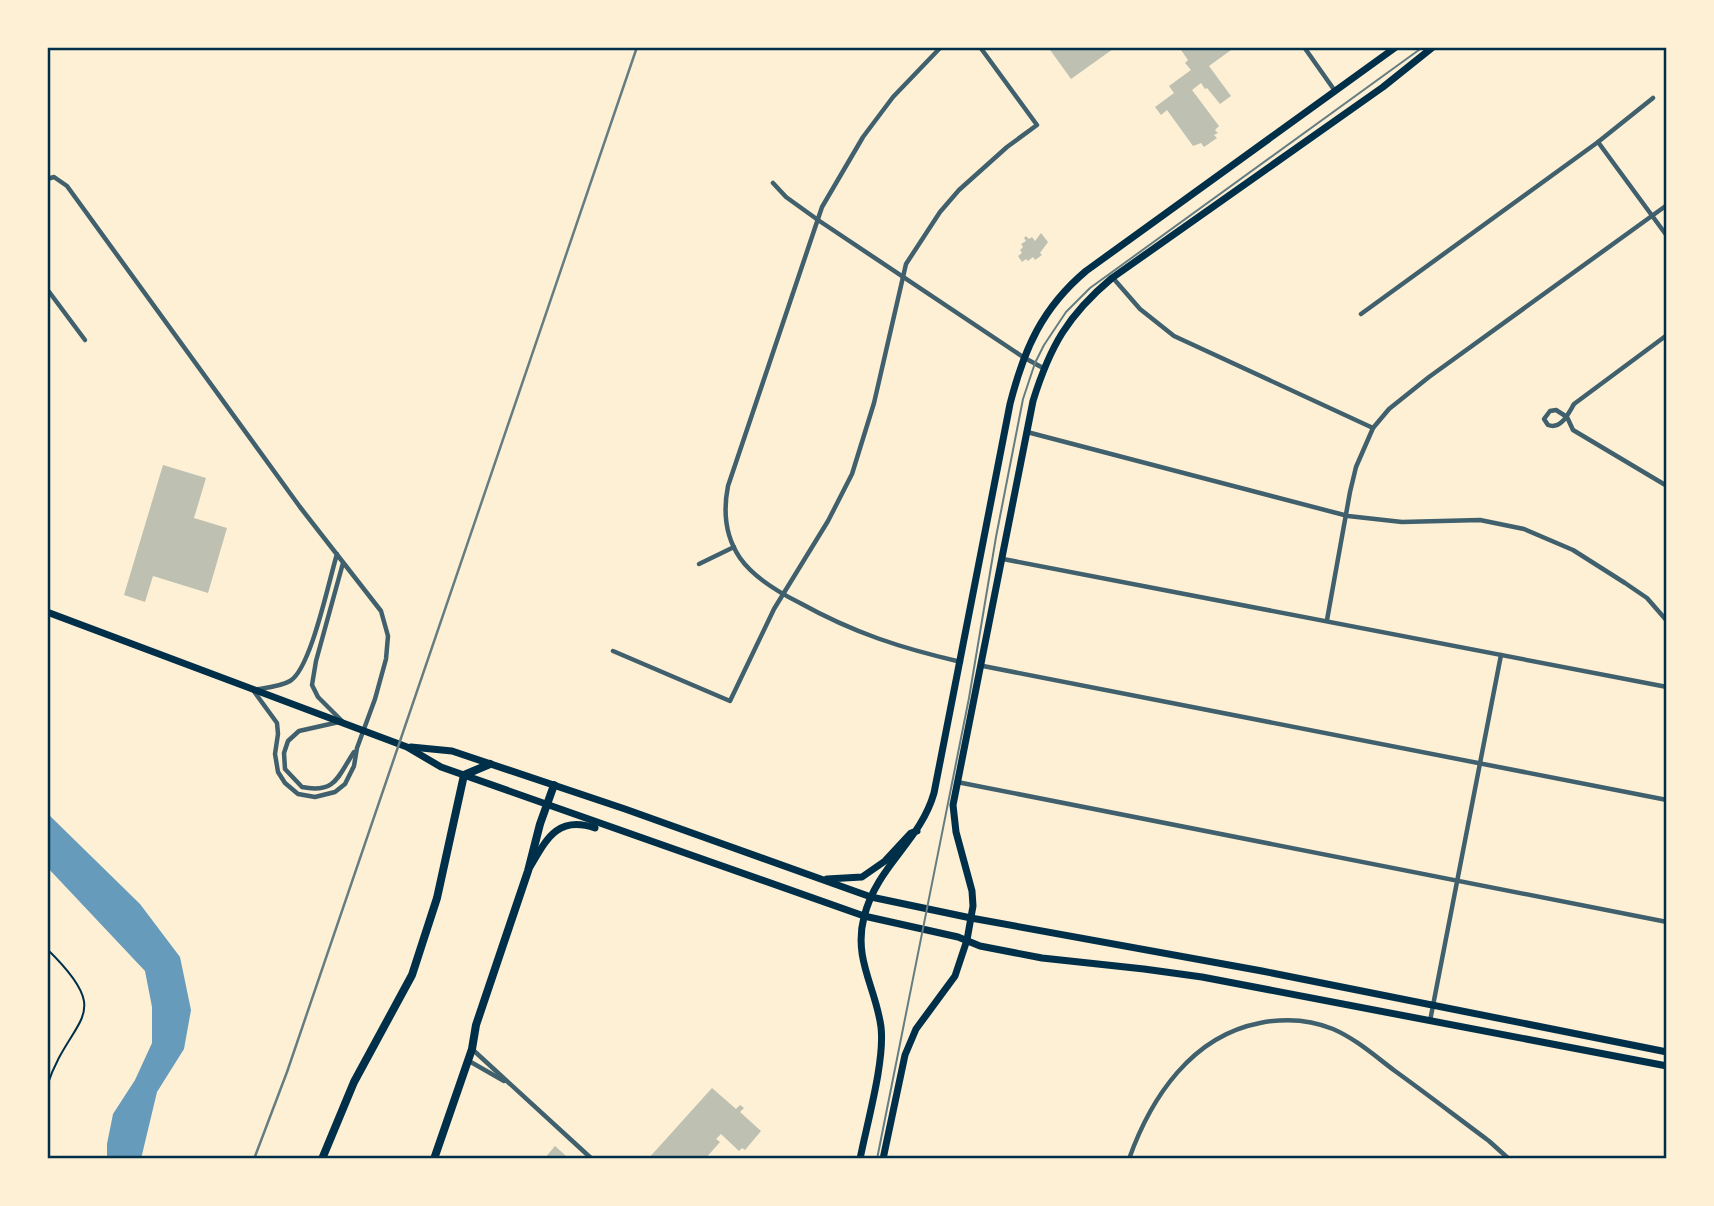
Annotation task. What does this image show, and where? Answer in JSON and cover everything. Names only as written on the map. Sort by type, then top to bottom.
[{"type":"highway","points":[[322,1159],[354,1082],[411,975],[437,898],[464,775],[490,764]]},
{"type":"highway","points":[[434,1159],[472,1049],[476,1025],[554,785]]},
{"type":"main road","points":[[860,1159],[881,1039],[876,1007],[862,963],[861,932],[864,916],[890,862],[926,817],[934,793],[1010,404],[1023,357],[1047,313],[1086,271],[1396,47]]},
{"type":"main road","points":[[883,1159],[908,1047],[916,1029],[955,976],[967,940],[973,906],[971,881],[956,832],[953,805],[983,666],[1027,432],[1043,368],[1075,312],[1112,278],[1383,87],[1433,47]]},
{"type":"main road","points":[[47,612],[407,747],[441,767],[864,916],[967,940],[980,946],[1042,958],[1202,977],[1667,1066]]},
{"type":"main road","points":[[407,747],[452,751],[871,897],[1667,1052]]},
{"type":"main road","points":[[528,871],[550,835],[568,825],[580,824],[612,834],[630,835]]},
{"type":"main road","points":[[820,879],[862,877],[886,861],[911,833],[917,831]]},
{"type":"street","points":[[941,47],[893,97],[863,137],[831,188],[728,486],[725,513],[727,529],[734,547],[747,566],[783,594],[858,632],[905,648],[961,662]]},
{"type":"street","points":[[613,651],[730,701],[783,594],[828,521],[852,474],[874,403],[902,276],[919,242],[959,190],[1037,125],[980,47]]},
{"type":"street","points":[[1304,47],[1336,92]]},
{"type":"street","points":[[1361,314],[1598,142],[1653,98]]},
{"type":"street","points":[[1598,142],[1667,236]]},
{"type":"street","points":[[47,179],[54,177],[67,186],[381,611],[388,636],[386,659],[357,748],[354,766],[345,784],[335,792],[315,797],[298,794],[285,783],[278,772],[275,754],[277,723],[253,690],[290,681],[299,673],[308,657],[337,554]]},
{"type":"street","points":[[772,183],[786,197],[818,220],[1043,368]]},
{"type":"street","points":[[1327,620],[1356,467],[1373,428],[1389,409],[1429,377],[1667,205]]},
{"type":"street","points":[[1112,278],[1140,309],[1174,336],[1373,428]]},
{"type":"street","points":[[47,289],[85,340]]},
{"type":"street","points":[[1667,335],[1574,404],[1567,417],[1560,424],[1548,425],[1545,419],[1546,414],[1556,410],[1567,417],[1573,430],[1667,486]]},
{"type":"street","points":[[1027,432],[1348,516],[1402,522],[1480,520],[1524,530],[1573,550],[1625,583],[1647,598],[1667,621]]},
{"type":"street","points":[[699,564],[734,547]]},
{"type":"street","points":[[1003,559],[1667,687]]},
{"type":"street","points":[[343,562],[312,685],[318,697],[343,722]]},
{"type":"street","points":[[1430,1022],[1501,655]]},
{"type":"street","points":[[983,666],[1667,800]]},
{"type":"street","points":[[343,722],[299,731],[288,741],[284,753],[285,769],[302,787],[323,788],[338,779],[357,748]]},
{"type":"street","points":[[957,782],[1667,922]]},
{"type":"street","points":[[1129,1159],[1150,1113],[1193,1055],[1214,1038],[1236,1029],[1287,1019],[1318,1024],[1354,1040],[1509,1159]]},
{"type":"street","points":[[472,1049],[592,1159]]},
{"type":"street","points":[[468,1061],[507,1083]]},
{"type":"path","points":[[47,950],[75,979],[86,1008],[47,1086]]},
{"type":"water","points":[[47,813],[140,904],[180,957],[191,1010],[184,1049],[157,1092],[141,1159],[107,1159],[107,1144],[113,1114],[135,1080],[152,1043],[152,1007],[145,971],[47,867]]},
{"type":"building","points":[[1048,47],[1111,47],[1113,49],[1071,79]]},
{"type":"building","points":[[1179,47],[1228,47],[1231,50],[1209,66],[1231,96],[1220,104],[1201,83],[1192,90],[1219,126],[1215,130],[1218,133],[1214,135],[1217,138],[1204,147],[1201,143],[1193,146],[1167,110],[1161,115],[1155,107],[1174,93],[1169,86],[1191,70]]},
{"type":"building","points":[[1041,233],[1048,242],[1040,253],[1042,255],[1035,260],[1033,257],[1022,262],[1018,256],[1022,253],[1021,244],[1026,241],[1024,238],[1032,237],[1035,241]]},
{"type":"building","points":[[163,465],[206,478],[194,518],[227,528],[208,593],[153,576],[145,602],[124,595]]},
{"type":"building","points":[[712,1088],[736,1109],[740,1105],[744,1108],[740,1112],[761,1131],[745,1150],[742,1148],[739,1151],[721,1134],[716,1139],[720,1142],[705,1159],[648,1159]]},
{"type":"building","points":[[555,1146],[565,1155],[569,1159],[544,1159]]},
{"type":"tram line","points":[[877,1159],[969,698],[1023,399],[1035,363],[1066,312],[1090,288],[1423,47]]},
{"type":"railway","points":[[254,1159],[287,1072],[637,47]]}]
